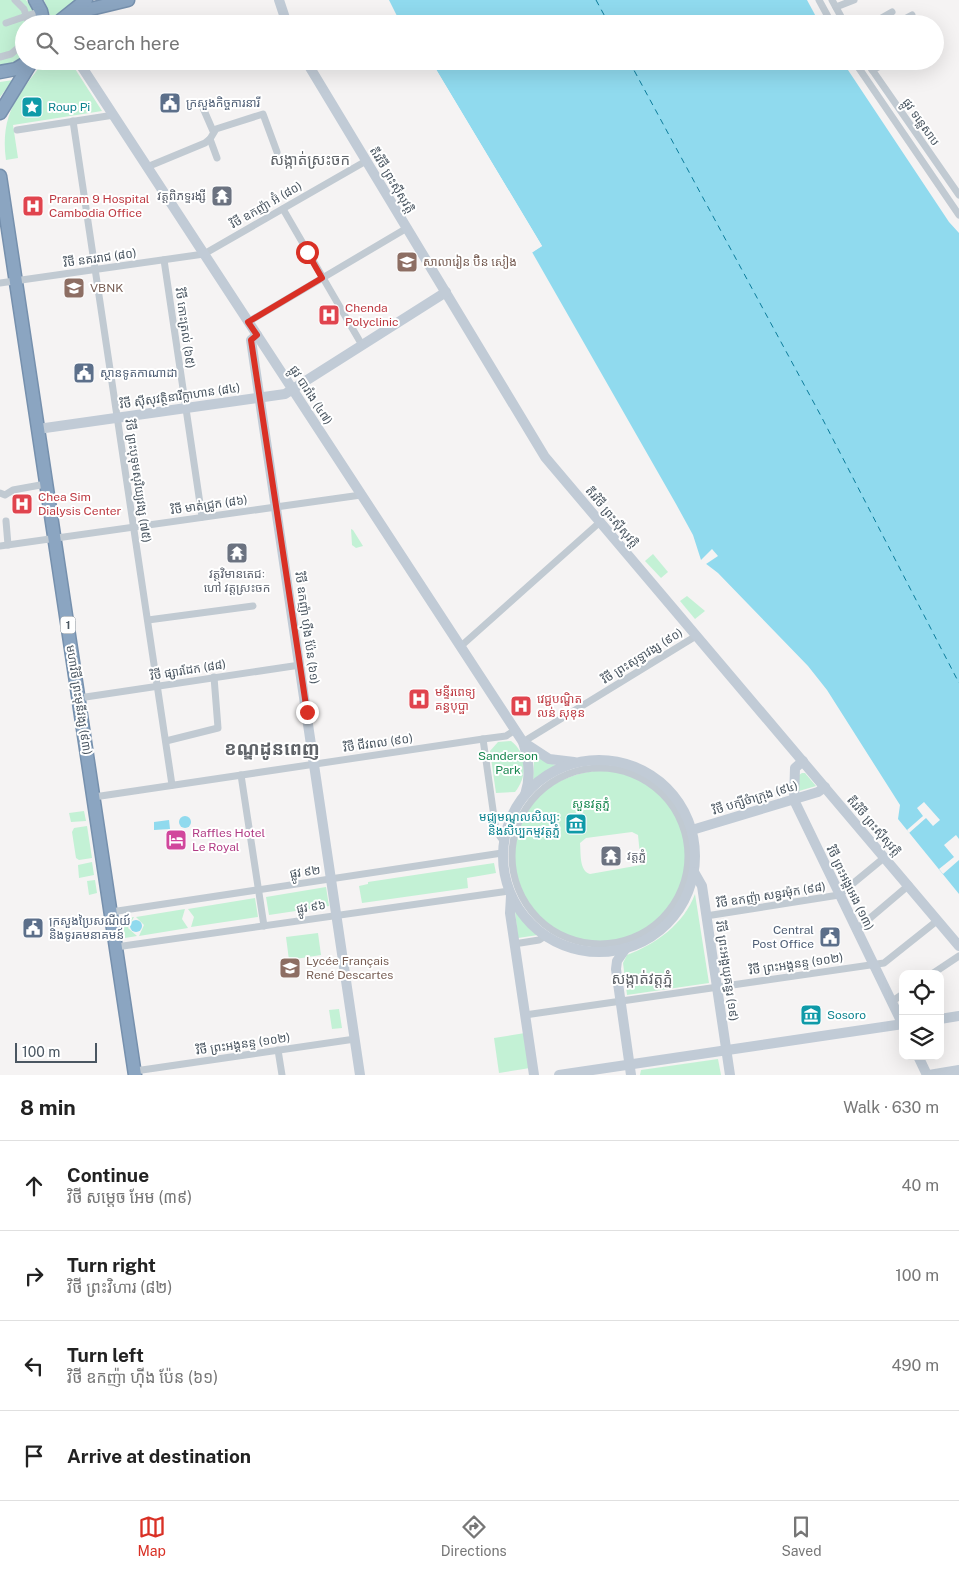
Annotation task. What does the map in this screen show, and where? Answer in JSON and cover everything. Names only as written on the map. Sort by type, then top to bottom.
[{"type":"highway","points":[[71,15],[86,0]]},
{"type":"highway","points":[[80,15],[128,0]]},
{"type":"highway","points":[[0,72],[15,69]]},
{"type":"highway","points":[[0,113],[25,70]]},
{"type":"highway","name":"មហាវិថី ព្រះមុនីវង្ស (៩៣)","points":[[0,176],[135,1073]]},
{"type":"main road","points":[[279,0],[284,15]]},
{"type":"main road","name":"ផ្លូវ បារាំង (៤៧)","points":[[84,70],[523,742],[529,762],[529,776],[525,795]]},
{"type":"main road","name":"តីរវិថី ព្រះស៊ីសុវត្តិ","points":[[311,70],[545,457],[959,946]]},
{"type":"main road","name":"វិថី ស៊ីសុវត្ថិនារីក្លាហាន (៨៤)","points":[[38,429],[284,394],[446,292]]},
{"type":"main road","name":"វិថី ឧកញ៉ា ហ៊ីង ប៉ែន (៦១)","points":[[257,335],[251,340],[360,1075]]},
{"type":"main road","name":"ផ្លូវ បារាំង (៤៧)","points":[[523,742],[549,759],[581,762]]},
{"type":"main road","name":"វិថី ព្រះអង្គអេង (១៣)","points":[[803,761],[795,768],[794,800],[899,1016]]},
{"type":"main road","points":[[510,893],[527,920],[546,936],[566,946],[601,952],[626,948],[644,941],[659,931],[673,918],[683,903],[694,872],[695,847],[692,830],[684,812],[673,795],[647,774],[621,763],[581,762],[550,774],[525,795],[509,822],[503,848],[504,872],[510,893],[510,913],[514,944],[534,1075]]},
{"type":"main road","name":"វិថី បក្សីចំាក្រុង (៩៤)","points":[[692,830],[794,800],[818,792],[825,787]]},
{"type":"main road","name":"វិថី ព្រះអង្គយុគន្ធរ (១៩)","points":[[694,872],[702,886],[730,1075]]},
{"type":"main road","points":[[626,948],[617,961],[616,969],[630,1070]]},
{"type":"main road","points":[[601,952],[610,958],[616,969]]},
{"type":"main road","points":[[944,1018],[959,1016]]},
{"type":"main road","points":[[559,1075],[630,1070],[726,1050],[899,1025]]},
{"type":"main road","points":[[920,1060],[928,1075],[959,1070]]},
{"type":"street","points":[[15,0],[25,15]]},
{"type":"street","points":[[819,0],[827,15]]},
{"type":"street","points":[[840,15],[834,3],[854,0]]},
{"type":"street","points":[[887,15],[892,12]]},
{"type":"street","points":[[6,23],[15,22]]},
{"type":"street","points":[[0,57],[11,54],[15,51]]},
{"type":"street","points":[[860,70],[959,214]]},
{"type":"street","name":"ផ្លូវ ទន្លេសាប","points":[[872,70],[959,195]]},
{"type":"street","points":[[203,108],[213,131],[210,139],[217,158]]},
{"type":"street","points":[[213,131],[264,114],[277,152]]},
{"type":"street","points":[[16,130],[114,115]]},
{"type":"street","name":"វិថី ព្រះបុទុមសុរិយ្យវង្ស (៧៥)","points":[[73,121],[172,785]]},
{"type":"street","points":[[147,166],[210,139]]},
{"type":"street","name":"វិថី ឧកញ៉ា អ៊ំ (៨០)","points":[[204,254],[366,161]]},
{"type":"street","points":[[283,209],[362,345]]},
{"type":"street","points":[[248,322],[407,228]]},
{"type":"street","name":"វិថី នគររាជ (៨០)","points":[[0,283],[204,254]]},
{"type":"street","name":"វិថី កោះត្រល់ (៦៥)","points":[[164,260],[202,518]]},
{"type":"street","points":[[0,493],[5,495],[13,490],[46,484]]},
{"type":"street","name":"វិថី មាត់ជ្រូក (៨៦)","points":[[0,546],[361,495]]},
{"type":"street","points":[[6,520],[8,545]]},
{"type":"street","points":[[460,646],[600,522]]},
{"type":"street","points":[[148,620],[253,606]]},
{"type":"street","name":"វិថី ព្រះសុទ្ធាវង្ស (៩០)","points":[[523,742],[696,636]]},
{"type":"street","name":"វិថី ផ្សារដែក (៨៨)","points":[[79,698],[300,665]]},
{"type":"street","points":[[166,741],[218,728],[214,678]]},
{"type":"street","name":"វិថី ជីវពល (៩០)","points":[[94,797],[506,736],[515,730]]},
{"type":"street","points":[[483,739],[496,831],[503,848]]},
{"type":"street","points":[[583,770],[615,770],[640,778],[667,799],[678,814],[685,832],[688,845],[687,870],[680,894],[669,911],[654,926],[636,936],[616,942],[597,944],[578,941],[547,926],[526,904],[519,890],[513,866],[515,834],[522,815],[533,799],[547,786],[564,776],[583,770]]},
{"type":"street","points":[[242,775],[264,926]]},
{"type":"street","name":"ផ្លូវ ៩២","points":[[111,912],[332,880],[503,848]]},
{"type":"street","name":"វិថី ឧកញ៉ា សន្ធរម៉ុក (៩៨)","points":[[706,916],[839,895],[885,857]]},
{"type":"street","points":[[856,930],[909,885]]},
{"type":"street","name":"ផ្លូវ ៩៦","points":[[116,947],[337,915],[510,893]]},
{"type":"street","name":"វិថី ព្រះអង្គនន្ទ (១០២)","points":[[525,1016],[884,963],[938,920]]},
{"type":"street","points":[[514,944],[538,940],[546,936]]},
{"type":"street","points":[[938,970],[959,956]]},
{"type":"street","points":[[892,1002],[899,997]]},
{"type":"street","name":"វិថី ព្រះអង្គនន្ទ (១០២)","points":[[135,1073],[355,1039]]},
{"type":"street","points":[[278,1050],[282,1075]]},
{"type":"green space","points":[[0,0],[26,0],[35,15],[15,15],[15,61],[0,65]]},
{"type":"green space","points":[[44,0],[76,0],[58,15],[50,15]]},
{"type":"green space","points":[[37,70],[76,70],[102,111],[13,125],[18,158],[6,160],[5,144],[9,117],[13,106]]},
{"type":"green space","points":[[13,80],[0,97],[0,82]]},
{"type":"green space","points":[[351,529],[363,546],[356,548],[352,545]]},
{"type":"green space","points":[[653,554],[668,572],[661,578],[645,561]]},
{"type":"green space","points":[[687,596],[705,611],[695,619],[680,601]]},
{"type":"green space","name":"Sanderson Park","points":[[511,741],[523,758],[524,772],[522,779],[515,792],[496,793],[490,751],[498,742]]},
{"type":"green space","points":[[539,758],[557,766],[533,782],[534,759]]},
{"type":"green space","name":"សួនវត្ដភ្នំ","points":[[602,770],[640,781],[667,802],[682,829],[686,860],[680,890],[662,917],[635,935],[598,942],[563,935],[537,917],[520,891],[514,860],[518,830],[534,802],[561,781]],"holes":[[[632,832],[638,835],[641,865],[590,874],[582,866],[580,843],[586,838]]]},
{"type":"green space","points":[[805,773],[816,786],[799,791],[799,775]]},
{"type":"green space","points":[[84,811],[86,821],[71,822],[69,813]]},
{"type":"green space","points":[[87,826],[92,858],[79,860],[76,858],[72,832],[74,828]]},
{"type":"green space","points":[[92,862],[94,875],[79,878],[78,865]]},
{"type":"green space","points":[[494,863],[496,873],[467,878],[468,888],[362,903],[359,886],[368,884],[368,882]]},
{"type":"green space","points":[[95,880],[97,893],[89,895],[87,881]]},
{"type":"green space","points":[[326,887],[329,906],[269,915],[266,897]]},
{"type":"green space","points":[[695,894],[709,983],[627,995],[623,963],[627,955],[648,945],[668,932],[684,915]]},
{"type":"green space","points":[[255,898],[258,917],[191,927],[194,917],[188,909]]},
{"type":"green space","points":[[185,909],[182,919],[188,928],[139,936],[144,925],[136,917]]},
{"type":"green space","points":[[515,911],[531,930],[538,935],[518,938]]},
{"type":"green space","points":[[134,917],[128,928],[137,936],[125,938],[122,919]]},
{"type":"green space","points":[[318,933],[321,955],[289,960],[286,937]]},
{"type":"green space","points":[[339,1009],[342,1028],[332,1029],[329,1010]]},
{"type":"green space","points":[[525,1033],[530,1068],[499,1073],[494,1038]]},
{"type":"green space","points":[[718,1059],[721,1075],[640,1075],[641,1070]]},
{"type":"water","points":[[389,0],[807,0],[815,15],[396,15]]},
{"type":"water","points":[[436,70],[848,70],[949,222],[959,233],[959,894],[898,819],[900,805],[827,690],[808,666],[718,573],[701,560],[693,535],[676,504],[532,252],[542,246]]},
{"type":"water","points":[[183,816],[187,816],[191,822],[187,828],[183,828],[179,824],[179,820]]},
{"type":"water","points":[[169,820],[170,829],[154,830],[154,822]]},
{"type":"water","points":[[136,920],[142,926],[136,932],[130,926]]},
{"type":"pier","points":[[433,70],[436,70],[542,246],[530,254],[530,251],[539,245]]},
{"type":"pier","points":[[712,549],[718,556],[703,566],[699,562]]},
{"type":"pier","points":[[924,802],[940,820],[933,826],[926,818],[909,833],[907,830],[923,816],[917,808]]},
{"type":"pier","points":[[956,835],[959,839],[959,860],[943,874],[939,869],[954,857],[944,845]]},
{"type":"ferry route","points":[[596,0],[604,15]]},
{"type":"ferry route","points":[[634,70],[821,416],[959,683]]},
{"type":"place","name":"ក្រសួងកិច្ចការនារី","points":[[170,103]]},
{"type":"place","name":"Roup Pi","points":[[32,107]]},
{"type":"place","name":"វត្តពិភទ្ទរង្សី","points":[[222,196]]},
{"type":"place","name":"Praram 9 Hospital Cambodia Office","points":[[33,206]]},
{"type":"place","name":"សាលារៀន ប៊ិន សៀង","points":[[407,262]]},
{"type":"place","name":"VBNK","points":[[74,288]]},
{"type":"place","name":"Chenda Polyclinic","points":[[329,315]]},
{"type":"place","name":"ស្ថានទូតកាណាដា","points":[[84,373]]},
{"type":"place","name":"Chea Sim Dialysis Center","points":[[22,504]]},
{"type":"place","name":"វត្តវិមានតេជៈ ហៅ វត្តស្រះចក","points":[[237,553]]},
{"type":"place","name":"មន្ទីរពេទ្យ គន្ធបុប្ផា","points":[[419,699]]},
{"type":"place","name":"វេជ្ជបណ្ឌិត លន់ សុខុន","points":[[521,706]]},
{"type":"place","name":"មជ្ឈមណ្ឌលសិល្បៈ និងសិប្បកម្មវត្តភ្នំ","points":[[576,824]]},
{"type":"place","name":"Raffles Hotel Le Royal","points":[[176,840]]},
{"type":"place","name":"វត្ដភ្នំ","points":[[611,856]]},
{"type":"place","name":"ក្រសួងប្រៃសណីយ៍ និងទូរគមនាគមន៍","points":[[33,928]]},
{"type":"place","name":"Central Post Office","points":[[830,937]]},
{"type":"place","name":"Lycée Français René Descartes","points":[[290,968]]},
{"type":"place","name":"Sosoro","points":[[811,1015]]},
{"type":"district","name":"សង្កាត់ស្រះចក","points":[[310,160]]},
{"type":"district","name":"ខណ្ឌដូនពេញ","points":[[272,749]]},
{"type":"district","name":"សង្កាត់វត្តភ្នំ","points":[[642,979]]},
{"type":"route","points":[[307,252],[322,278],[248,322],[257,335],[251,340],[307,712]]}]
